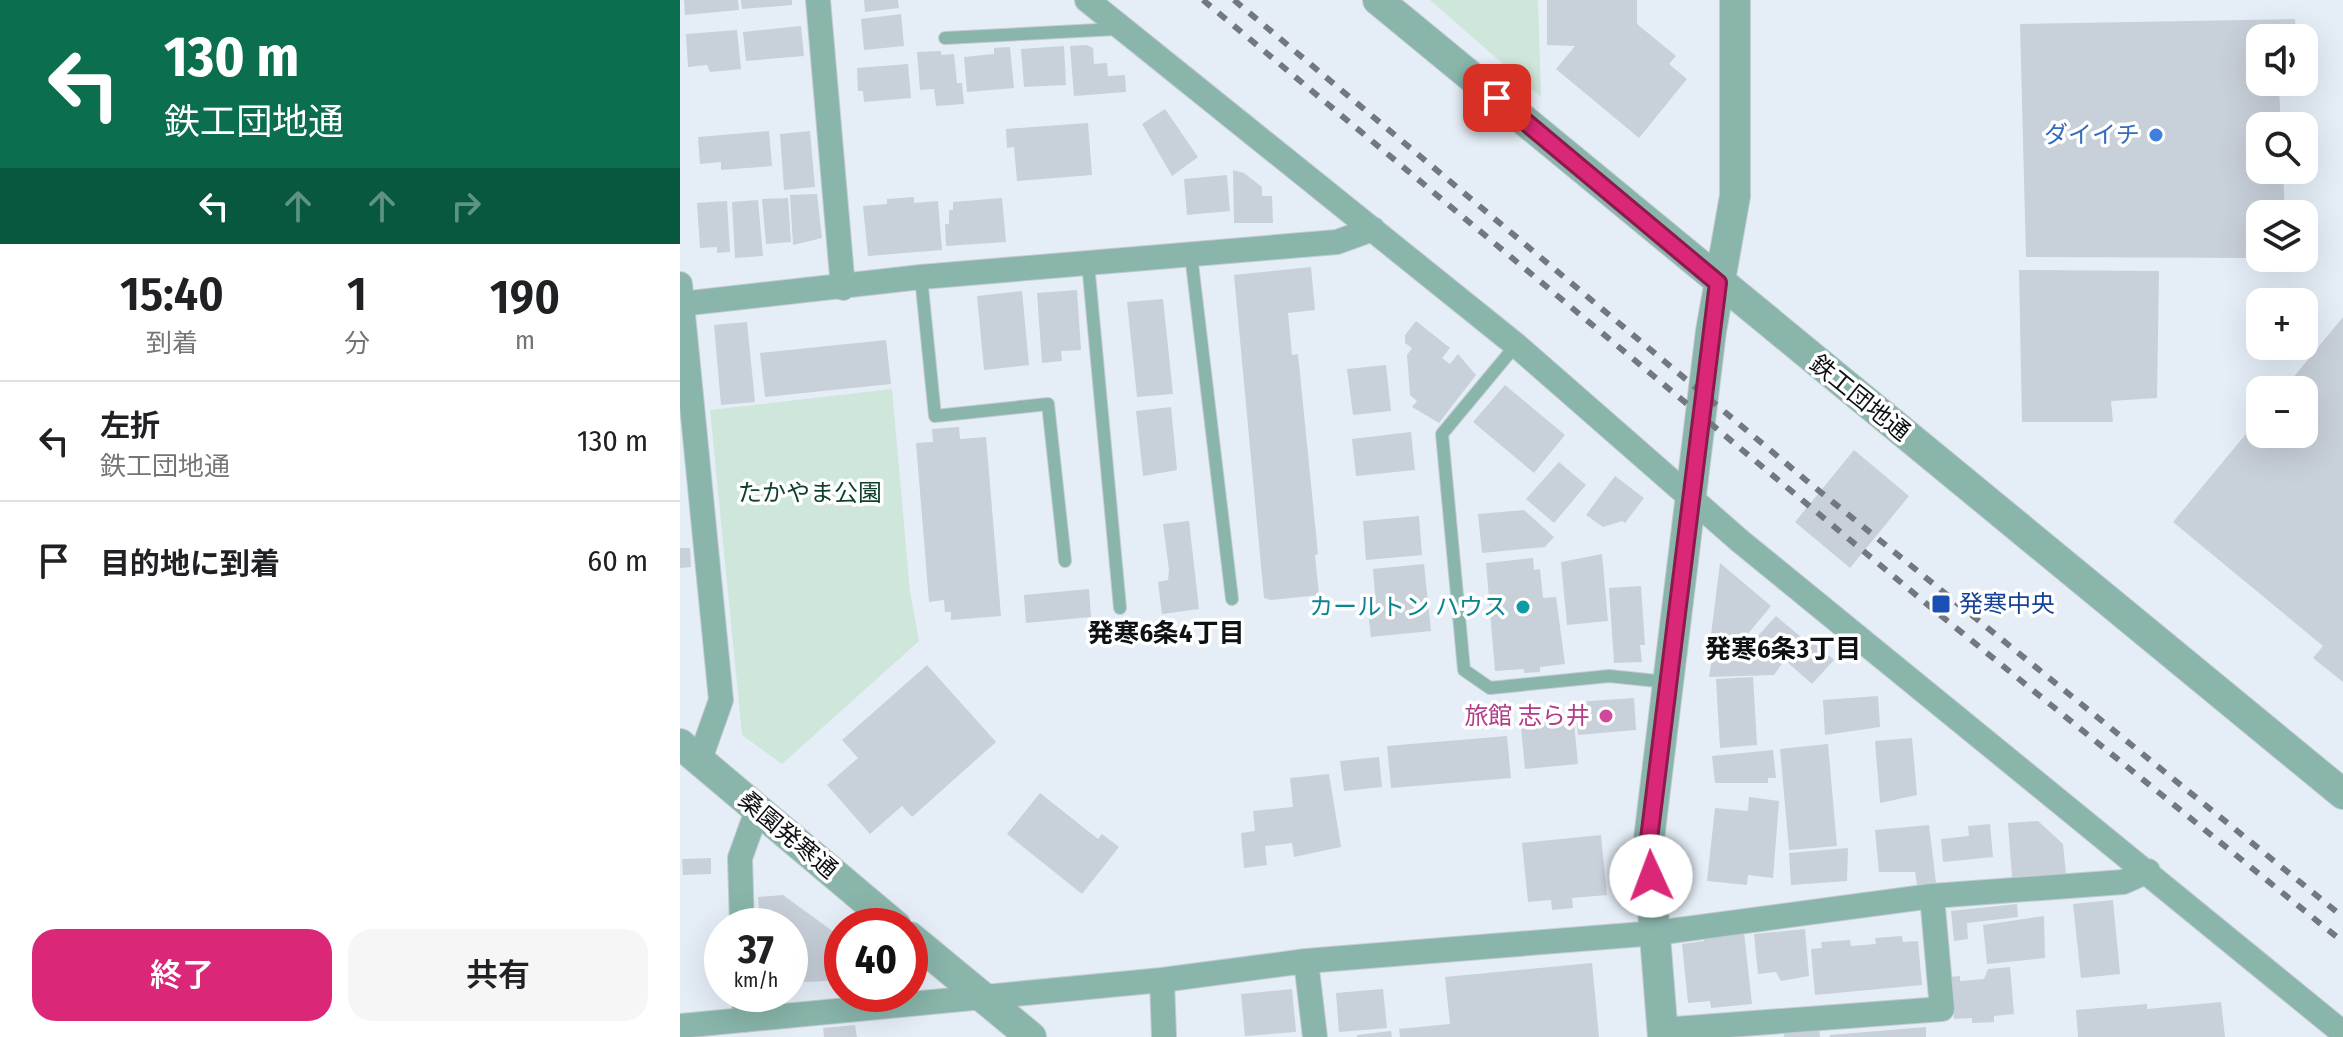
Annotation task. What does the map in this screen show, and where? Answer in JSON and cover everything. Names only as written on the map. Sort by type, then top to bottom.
[{"type":"street","points":[[818,0],[843,288]]},
{"type":"street","points":[[1087,0],[1516,345],[1690,497],[2343,1033]]},
{"type":"street","name":"鉄工団地通","points":[[1378,0],[1718,283],[2343,794]]},
{"type":"street","points":[[1735,0],[1735,196],[1718,283],[1648,847],[1662,1034],[1942,1009],[1932,896]]},
{"type":"street","points":[[690,752],[721,700],[681,297],[843,288],[921,277],[1337,242],[1373,229]]},
{"type":"street","name":"桑園発寒通","points":[[690,752],[875,908]]},
{"type":"street","points":[[741,908],[740,858],[758,808]]},
{"type":"street","points":[[680,1026],[745,1020],[787,1026],[979,997],[1162,980],[1306,961],[1656,933],[1932,896],[2123,882],[2148,871]]},
{"type":"street","points":[[928,953],[1031,1037]]},
{"type":"street","points":[[1306,961],[1315,1037]]},
{"type":"street","points":[[1162,980],[1164,1037]]},
{"type":"street","points":[[745,1012],[745,1020]]},
{"type":"lane","points":[[945,38],[1121,29]]},
{"type":"lane","points":[[1191,255],[1232,599]]},
{"type":"lane","points":[[1088,263],[1120,608]]},
{"type":"lane","points":[[921,277],[935,416],[1048,404],[1065,561]]},
{"type":"lane","points":[[1516,345],[1442,434],[1464,670],[1490,688],[1609,676],[1670,682]]},
{"type":"green space","points":[[1430,0],[1538,0],[1541,97]]},
{"type":"green space","name":"たかやま公園","points":[[892,389],[910,592],[919,641],[782,764],[742,735],[710,410]]},
{"type":"building","points":[[684,0],[738,0],[739,10],[685,15]]},
{"type":"building","points":[[741,0],[792,0],[792,5],[742,9]]},
{"type":"building","points":[[864,0],[898,0],[899,8],[865,12]]},
{"type":"building","points":[[1547,0],[1637,0],[1637,24],[1676,56],[1669,64],[1687,79],[1639,138],[1556,69],[1575,46],[1547,45]]},
{"type":"building","points":[[901,14],[904,46],[864,50],[861,19]]},
{"type":"building","points":[[2295,19],[2295,24],[2246,24],[2246,96],[2279,96],[2280,112],[2246,112],[2246,184],[2284,184],[2284,200],[2246,200],[2246,258],[2026,257],[2020,24]]},
{"type":"building","points":[[801,26],[804,56],[746,61],[743,32]]},
{"type":"building","points":[[737,30],[741,69],[710,72],[707,65],[688,67],[686,34]]},
{"type":"building","points":[[1087,45],[1093,48],[1094,64],[1107,63],[1108,76],[1125,75],[1126,92],[1074,96],[1070,46]]},
{"type":"building","points":[[1064,46],[1066,85],[1024,87],[1021,49]]},
{"type":"building","points":[[1010,47],[1014,88],[967,92],[964,57],[994,54],[994,48]]},
{"type":"building","points":[[941,51],[941,55],[954,54],[957,83],[962,83],[964,104],[936,106],[934,89],[920,90],[917,52]]},
{"type":"building","points":[[908,64],[911,98],[864,102],[863,91],[858,91],[857,68]]},
{"type":"building","points":[[1165,109],[1198,157],[1172,176],[1142,124]]},
{"type":"building","points":[[1088,123],[1092,175],[1017,181],[1014,147],[1007,148],[1006,129]]},
{"type":"building","points":[[769,131],[772,166],[721,170],[721,162],[700,164],[698,137]]},
{"type":"building","points":[[810,131],[815,187],[784,190],[780,134]]},
{"type":"building","points":[[1233,170],[1244,173],[1262,187],[1262,196],[1272,196],[1273,223],[1234,223]]},
{"type":"building","points":[[1227,175],[1230,211],[1187,215],[1184,179]]},
{"type":"building","points":[[817,194],[822,238],[793,245],[790,195]]},
{"type":"building","points":[[914,197],[914,203],[938,201],[942,250],[868,256],[863,206],[887,204],[887,199]]},
{"type":"building","points":[[788,198],[791,242],[766,244],[762,199]]},
{"type":"building","points":[[1002,198],[1006,242],[946,246],[945,224],[949,224],[949,210],[953,210],[953,202]]},
{"type":"building","points":[[758,200],[763,256],[735,258],[732,202]]},
{"type":"building","points":[[727,201],[730,252],[717,253],[717,247],[700,248],[697,203]]},
{"type":"building","points":[[1311,267],[1315,310],[1288,313],[1292,355],[1298,354],[1318,554],[1315,555],[1319,595],[1271,600],[1264,598],[1234,275]]},
{"type":"building","points":[[2019,270],[2159,271],[2157,398],[2111,401],[2113,422],[2022,422]]},
{"type":"building","points":[[1077,290],[1081,350],[1061,351],[1062,361],[1042,363],[1037,293]]},
{"type":"building","points":[[1022,291],[1029,365],[984,370],[977,296]]},
{"type":"building","points":[[1163,299],[1173,394],[1137,397],[1127,302]]},
{"type":"building","points":[[2343,317],[2343,682],[2313,658],[2323,646],[2173,522],[2246,434],[2246,448],[2318,448],[2318,376],[2295,376],[2308,360],[2318,360],[2318,347]]},
{"type":"building","points":[[1416,321],[1450,348],[1442,358],[1450,364],[1458,354],[1476,375],[1439,423],[1412,407],[1417,401],[1410,395],[1407,355],[1412,348],[1405,343],[1405,335]]},
{"type":"building","points":[[747,322],[755,402],[721,405],[714,325]]},
{"type":"building","points":[[886,340],[891,384],[765,397],[760,353]]},
{"type":"building","points":[[1386,365],[1391,411],[1353,415],[1347,369]]},
{"type":"building","points":[[1505,385],[1565,435],[1534,473],[1473,422]]},
{"type":"building","points":[[1171,407],[1177,470],[1143,476],[1136,411]]},
{"type":"building","points":[[959,427],[960,439],[986,437],[1001,616],[951,620],[951,612],[945,612],[944,600],[929,602],[916,443],[933,442],[932,429]]},
{"type":"building","points":[[1411,432],[1415,470],[1356,476],[1352,439]]},
{"type":"building","points":[[1854,450],[1909,496],[1850,568],[1795,522]]},
{"type":"building","points":[[1559,462],[1586,485],[1554,523],[1526,499]]},
{"type":"building","points":[[1615,476],[1644,498],[1625,523],[1622,521],[1603,527],[1586,515]]},
{"type":"building","points":[[1524,510],[1554,537],[1545,547],[1482,553],[1478,514]]},
{"type":"building","points":[[1419,516],[1422,555],[1366,560],[1363,521]]},
{"type":"building","points":[[1189,521],[1199,609],[1162,614],[1158,582],[1168,580],[1169,570],[1163,524]]},
{"type":"building","points":[[680,548],[690,548],[691,567],[680,568]]},
{"type":"building","points":[[1602,554],[1608,621],[1567,625],[1561,562]]},
{"type":"building","name":"カールトン ハウス","points":[[1533,558],[1534,570],[1540,569],[1543,598],[1556,597],[1565,664],[1540,667],[1540,672],[1524,673],[1524,669],[1495,671],[1486,563]]},
{"type":"building","points":[[1720,563],[1771,606],[1742,641],[1711,635]]},
{"type":"building","points":[[1424,564],[1431,631],[1371,637],[1366,595],[1375,594],[1373,569]]},
{"type":"building","points":[[1641,586],[1645,645],[1640,645],[1642,662],[1614,663],[1609,588]]},
{"type":"building","points":[[1089,589],[1091,617],[1026,623],[1024,595]]},
{"type":"building","points":[[1776,616],[1801,637],[1774,675],[1709,677],[1714,645],[1747,648]]},
{"type":"building","points":[[1808,637],[1834,660],[1812,684],[1786,661]]},
{"type":"building","points":[[927,665],[996,742],[912,817],[902,806],[870,834],[827,785],[858,758],[842,740]]},
{"type":"building","points":[[1753,677],[1757,745],[1720,748],[1716,679]]},
{"type":"building","points":[[1878,696],[1880,727],[1825,735],[1823,700]]},
{"type":"building","name":"旅館 志ら井","points":[[1634,698],[1636,730],[1578,735],[1575,702]]},
{"type":"building","points":[[1573,713],[1578,764],[1525,769],[1520,717]]},
{"type":"building","points":[[1507,736],[1511,778],[1391,788],[1387,746]]},
{"type":"building","points":[[1912,738],[1917,795],[1880,803],[1875,741]]},
{"type":"building","points":[[1828,744],[1837,846],[1789,850],[1780,749]]},
{"type":"building","points":[[1773,750],[1776,778],[1768,778],[1768,783],[1715,783],[1712,756]]},
{"type":"building","points":[[1379,757],[1382,787],[1344,791],[1340,761]]},
{"type":"building","points":[[1329,774],[1341,847],[1294,857],[1292,843],[1265,846],[1267,865],[1244,868],[1241,833],[1255,831],[1253,811],[1293,807],[1290,778]]},
{"type":"building","points":[[1040,793],[1098,839],[1102,834],[1119,847],[1082,894],[1007,834]]},
{"type":"building","points":[[1749,797],[1779,801],[1773,878],[1748,875],[1747,885],[1707,881],[1715,808],[1748,811]]},
{"type":"building","points":[[2038,821],[2063,844],[2066,874],[2012,877],[2008,823]]},
{"type":"building","points":[[1990,824],[1993,857],[1943,862],[1941,839],[1969,836],[1968,826]]},
{"type":"building","points":[[1929,825],[1936,883],[1917,885],[1915,872],[1879,872],[1875,830]]},
{"type":"building","points":[[1601,835],[1607,895],[1572,898],[1573,908],[1552,910],[1551,900],[1528,902],[1522,843]]},
{"type":"building","points":[[1848,848],[1847,881],[1791,885],[1789,853]]},
{"type":"building","points":[[711,858],[711,874],[683,875],[682,859]]},
{"type":"building","points":[[783,895],[801,908],[759,908],[758,897]]},
{"type":"building","points":[[2113,900],[2120,974],[2081,978],[2073,904]]},
{"type":"building","points":[[2017,904],[2018,917],[1967,923],[1968,939],[1954,941],[1951,911]]},
{"type":"building","points":[[808,913],[824,925],[824,981],[808,982]]},
{"type":"building","points":[[2044,916],[2045,958],[1987,964],[1983,925]]},
{"type":"building","points":[[1805,929],[1809,976],[1781,981],[1776,972],[1758,974],[1754,934]]},
{"type":"building","points":[[1744,932],[1752,1004],[1711,1008],[1710,1001],[1688,1003],[1682,944],[1704,941],[1704,936]]},
{"type":"building","points":[[1902,936],[1903,942],[1918,941],[1922,985],[1815,995],[1811,949],[1822,948],[1821,942],[1850,940],[1851,946],[1876,944],[1875,938]]},
{"type":"building","points":[[1592,963],[1599,1037],[1400,1037],[1399,1029],[1450,1024],[1445,977]]},
{"type":"building","points":[[2010,967],[2014,1014],[1994,1016],[1994,1022],[1972,1023],[1972,1018],[1954,1019],[1950,977],[1960,976],[1960,981],[1984,979],[1988,969]]},
{"type":"building","points":[[1292,989],[1296,1032],[1245,1036],[1241,994]]},
{"type":"building","points":[[1383,989],[1387,1028],[1339,1032],[1336,993]]},
{"type":"building","points":[[2221,1002],[2225,1037],[2078,1037],[2076,1010],[2147,1004],[2147,1009]]},
{"type":"building","points":[[855,1025],[857,1037],[824,1037],[823,1028]]},
{"type":"building","points":[[1819,1027],[1820,1037],[1784,1037],[1783,1030]]},
{"type":"building","points":[[1926,1027],[1926,1037],[1830,1037],[1830,1035]]},
{"type":"building","points":[[1391,1031],[1392,1037],[1357,1037],[1357,1035]]},
{"type":"railway","points":[[1203,0],[1934,610],[2343,942]]},
{"type":"railway","points":[[1234,0],[1807,481],[2343,917]]},
{"type":"place","name":"ダイイチ","points":[[2156,135]]},
{"type":"place","name":"発寒中央","points":[[1941,604]]},
{"type":"place","name":"カールトン ハウス","points":[[1523,607]]},
{"type":"place","name":"旅館 志ら井","points":[[1606,716]]},
{"type":"district","name":"発寒6条4丁目","points":[[1166,633]]},
{"type":"district","name":"発寒6条3丁目","points":[[1783,649]]},
{"type":"route","points":[[1497,98],[1718,283],[1648,847],[1651,876]]}]
